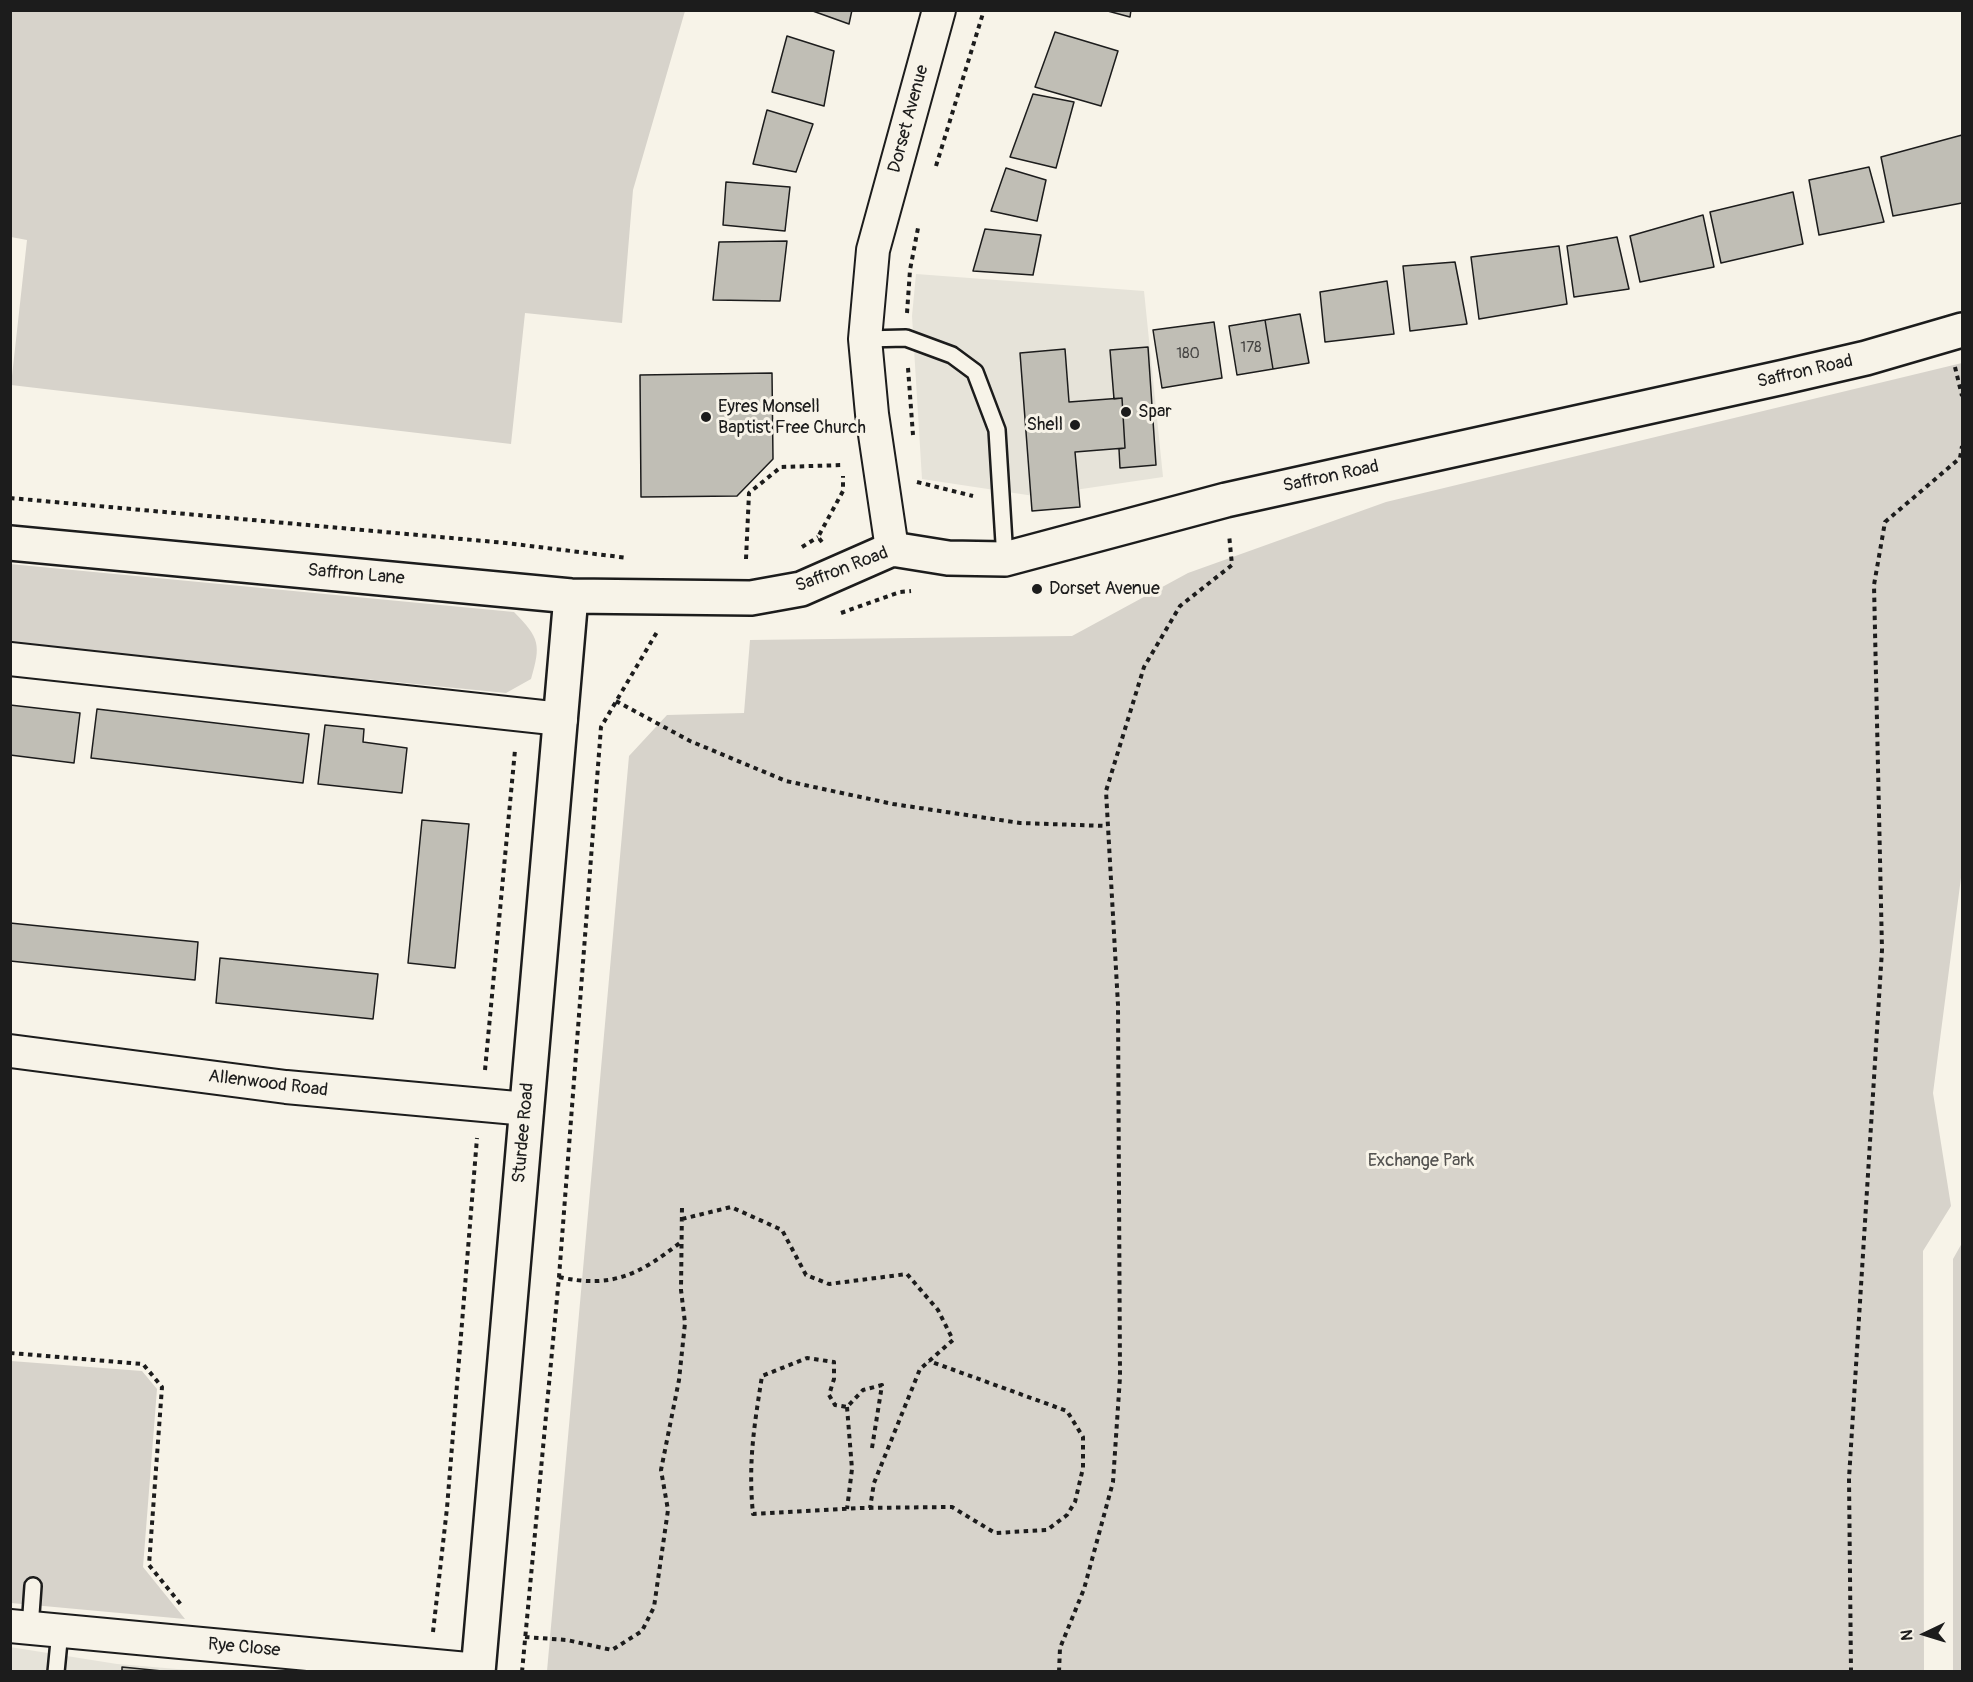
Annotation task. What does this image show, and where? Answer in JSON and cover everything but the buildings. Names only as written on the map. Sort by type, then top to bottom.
[{"type":"main road","name":"Saffron Road","points":[[702,597],[751,598],[801,589],[892,549],[948,558],[1005,559],[1226,500],[1784,377],[1866,358],[1962,330]]},
{"type":"main road","name":"Saffron Lane","points":[[10,543],[571,596],[702,597]]},
{"type":"main road","name":"Sturdee Road","points":[[478,1671],[571,596]]},
{"type":"street","name":"Dorset Avenue","points":[[892,549],[879,464],[865,339],[873,250],[939,10]]},
{"type":"street","points":[[10,659],[561,719]]},
{"type":"street","name":"Allenwood Road","points":[[10,1051],[286,1087],[527,1109]]},
{"type":"street","name":"Rye Close","points":[[33,1628],[478,1671]]},
{"type":"lane","points":[[865,339],[906,338],[952,355],[975,372],[997,430],[1005,559]]},
{"type":"lane","points":[[33,1586],[33,1628],[56,1671]]},
{"type":"path","points":[[932,177],[984,10]]},
{"type":"path","points":[[914,441],[906,338],[910,270],[920,220]]},
{"type":"path","points":[[1851,1671],[1849,1478],[1882,950],[1874,585],[1885,522],[1960,458],[1962,446]]},
{"type":"path","points":[[735,560],[746,560],[749,493],[781,467],[879,464]]},
{"type":"path","points":[[10,498],[506,543],[633,559]]},
{"type":"path","points":[[1059,1671],[1060,1648],[1084,1589],[1113,1482],[1120,1377],[1118,1005],[1106,791],[1144,667],[1180,606],[1232,565],[1226,500]]},
{"type":"path","points":[[522,1671],[559,1277],[601,727],[661,623]]},
{"type":"path","points":[[616,701],[690,741],[786,781],[893,804],[1020,823],[1107,826]]},
{"type":"path","points":[[429,1666],[447,1508],[480,1104],[491,1027],[514,781],[515,714]]},
{"type":"path","points":[[525,1637],[567,1640],[612,1650],[642,1631],[654,1607],[668,1510],[661,1470],[679,1380],[685,1323],[681,1290],[682,1206]]},
{"type":"path","points":[[682,1219],[731,1207],[782,1230],[806,1275],[829,1284],[907,1274],[938,1310],[953,1340],[920,1369],[874,1484],[870,1508]]},
{"type":"path","points":[[559,1277],[578,1281],[624,1278],[658,1259],[681,1242]]},
{"type":"path","points":[[10,1353],[143,1364],[162,1387],[149,1565],[193,1620],[191,1643]]},
{"type":"path","points":[[847,1407],[835,1405],[829,1395],[834,1379],[834,1362],[807,1358],[762,1376],[750,1445],[753,1514],[870,1508],[952,1507],[995,1533],[1047,1530],[1067,1515],[1075,1502],[1083,1468],[1083,1437],[1067,1411],[928,1361]]},
{"type":"path","points":[[847,1509],[852,1469],[847,1407],[863,1390],[882,1384],[872,1448]]},
{"type":"shaded area","points":[[916,274],[1144,291],[1163,477],[1034,496],[922,479],[912,316]]},
{"type":"shaded area","points":[[10,1647],[117,1664],[201,1671],[11,1671]]},
{"type":"green space","points":[[10,11],[685,11],[633,190],[622,323],[525,313],[511,444],[11,385],[27,240],[11,237]]},
{"type":"green space","name":"Exchange Park","points":[[1962,363],[1962,870],[1933,1093],[1951,1206],[1923,1251],[1924,1671],[547,1671],[629,756],[667,715],[744,713],[750,640],[1072,636],[1188,573],[1386,502]]},
{"type":"green space","points":[[10,564],[514,612],[529,629],[536,642],[536,658],[531,679],[506,693],[11,644]]},
{"type":"green space","points":[[1962,1243],[1962,1671],[1953,1672],[1953,1259]]},
{"type":"green space","points":[[11,1361],[142,1371],[157,1389],[143,1567],[185,1619],[11,1603]]},
{"type":"place","name":"Spar","points":[[1126,412]]},
{"type":"place","name":"Eyres Monsell Baptist Free Church","points":[[706,417]]},
{"type":"place","name":"Shell","points":[[1075,425]]},
{"type":"place","name":"Dorset Avenue","points":[[1037,589]]}]
